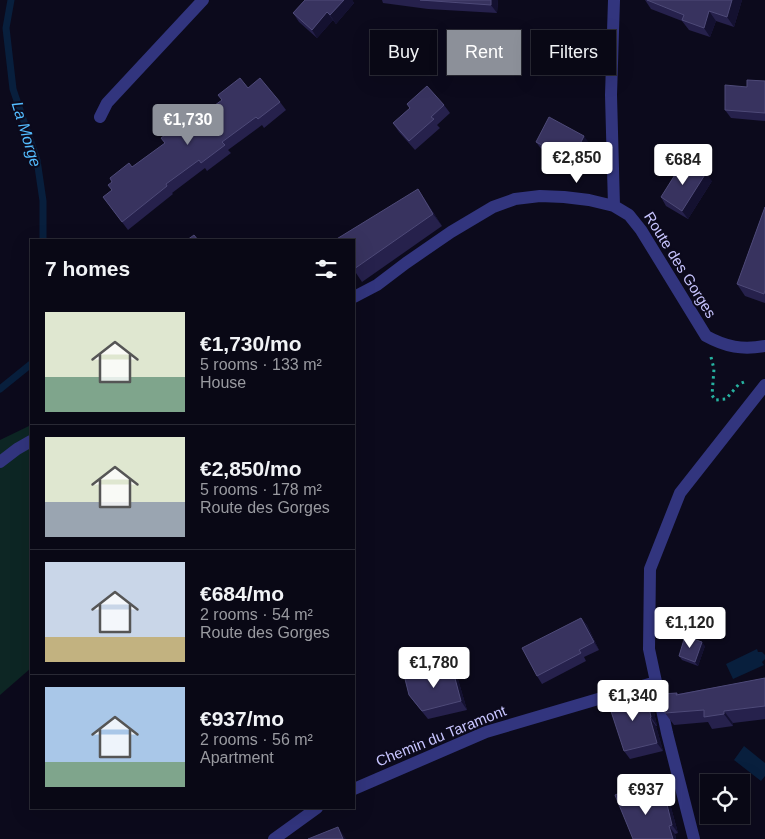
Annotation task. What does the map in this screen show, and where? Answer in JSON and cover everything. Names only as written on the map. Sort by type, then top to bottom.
[{"type":"street","points":[[100,117],[107,103],[204,0]]},
{"type":"street","points":[[614,0],[611,95],[614,206]]},
{"type":"street","name":"Route des Gorges","points":[[355,296],[377,285],[451,232],[493,207],[515,199],[540,196],[589,200],[614,206],[629,215],[641,230],[706,336],[723,345],[740,347],[765,346]]},
{"type":"street","points":[[694,839],[667,733],[649,649],[650,569],[680,492],[763,388]]},
{"type":"street","points":[[0,462],[30,442]]},
{"type":"street","name":"Chemin du Taramont","points":[[355,789],[486,732],[656,682]]},
{"type":"street","points":[[274,839],[316,809]]},
{"type":"path","points":[[706,336],[714,369],[712,395],[714,400],[726,399],[739,384],[752,379],[763,388]]},
{"type":"green space","points":[[30,425],[30,669],[0,695],[0,440]]},
{"type":"water","points":[[757,649],[758,652],[762,652],[765,655],[765,659],[762,662],[764,665],[733,679],[726,664]]},
{"type":"water","points":[[744,746],[765,763],[765,776],[761,781],[734,760]]},
{"type":"building","points":[[305,0],[344,0],[330,15],[327,12],[312,30],[293,13]]},
{"type":"building","points":[[420,0],[491,0],[491,5]]},
{"type":"building","points":[[647,0],[732,0],[727,17],[709,11],[704,28],[682,20],[684,15]]},
{"type":"building","points":[[240,78],[248,88],[260,78],[280,102],[258,119],[256,117],[222,142],[225,145],[201,163],[199,160],[166,184],[167,186],[122,222],[103,197],[112,190],[108,185],[112,182],[110,178],[129,163],[132,167],[165,143],[161,138],[165,135],[163,132],[181,118],[189,124],[222,100],[218,95]]},
{"type":"building","points":[[747,80],[765,81],[765,113],[725,110],[725,85],[747,87]]},
{"type":"building","points":[[427,86],[444,105],[431,117],[434,119],[409,141],[393,123],[410,108],[407,104]]},
{"type":"building","points":[[549,117],[584,136],[572,160],[536,142]]},
{"type":"building","points":[[689,162],[706,173],[682,211],[661,197],[678,170],[682,173]]},
{"type":"building","points":[[418,189],[433,214],[355,268],[355,239],[337,239]]},
{"type":"building","points":[[765,207],[765,290],[764,294],[737,284]]},
{"type":"building","points":[[194,235],[197,239],[188,239]]},
{"type":"building","points":[[581,618],[594,642],[579,650],[581,653],[537,676],[522,648]]},
{"type":"building","points":[[685,636],[702,642],[695,662],[679,656]]},
{"type":"building","points":[[452,667],[461,701],[422,711],[409,695],[405,679]]},
{"type":"building","points":[[765,678],[765,706],[724,711],[724,714],[704,717],[704,710],[665,713],[661,694],[677,693],[676,695]]},
{"type":"building","points":[[642,693],[644,698],[647,698],[657,743],[624,751],[608,702]]},
{"type":"building","points":[[634,787],[640,804],[664,792],[672,825],[669,826],[673,839],[633,839],[615,795]]},
{"type":"building","points":[[338,827],[343,839],[308,839]]},
{"type":"waterway","name":"La Morge","points":[[11,0],[6,28],[13,89],[37,160],[43,201],[43,239]]},
{"type":"waterway","name":"La Morge","points":[[0,389],[30,365]]}]
